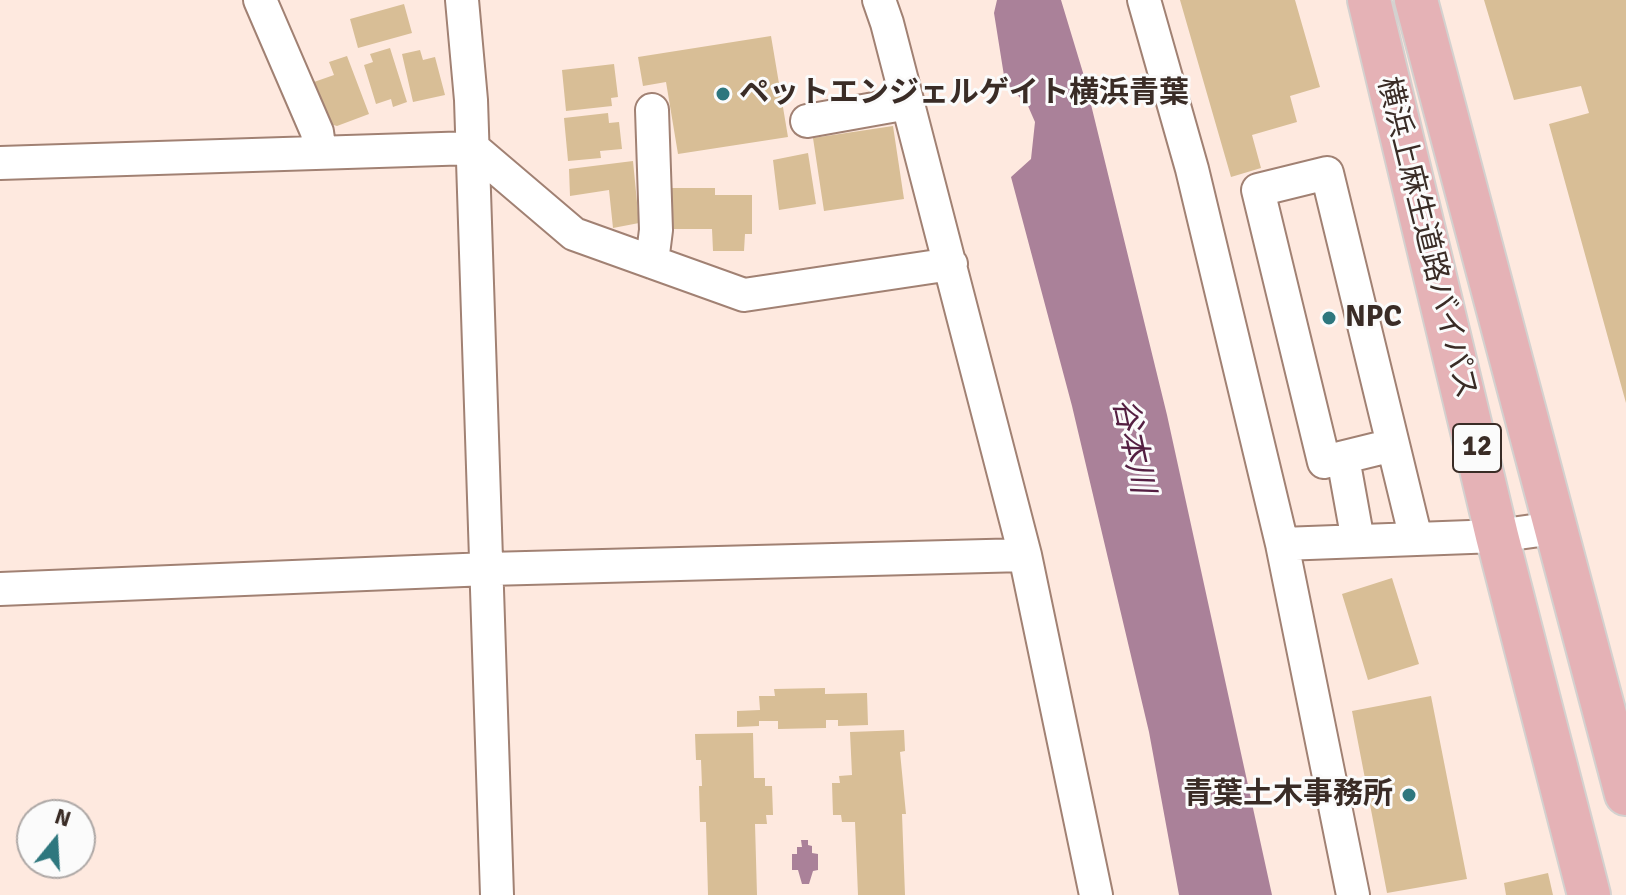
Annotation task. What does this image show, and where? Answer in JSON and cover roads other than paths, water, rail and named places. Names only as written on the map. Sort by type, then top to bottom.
[{"type":"main road","name":"横浜上麻生道路バイパス","points":[[1369,0],[1497,536],[1589,895]]},
{"type":"main road","name":"横浜上麻生道路バイパス","points":[[1416,0],[1626,794]]},
{"type":"street","points":[[260,0],[317,132],[320,153]]},
{"type":"street","points":[[462,0],[473,148],[497,895]]},
{"type":"street","points":[[879,0],[951,264],[1025,555],[1096,895]]},
{"type":"street","points":[[1144,0],[1192,169],[1282,544],[1353,895]]},
{"type":"street","points":[[807,121],[908,103]]},
{"type":"street","points":[[652,110],[656,230],[652,262]]},
{"type":"street","points":[[0,163],[473,148],[574,234],[744,295],[951,264]]},
{"type":"street","points":[[1393,445],[1324,462],[1258,190],[1327,173],[1416,539]]},
{"type":"street","points":[[1343,458],[1358,541]]},
{"type":"street","points":[[1282,544],[1497,536],[1554,528]]},
{"type":"street","points":[[0,589],[488,569],[1025,555]]},
{"type":"water","name":"谷本川","points":[[997,0],[1061,0],[1084,76],[1167,415],[1272,895],[1179,895],[1149,732],[1072,406],[1011,177],[1031,159],[1035,122],[1028,106],[1005,82],[994,13]]},
{"type":"water","points":[[801,840],[808,840],[812,853],[818,854],[818,870],[813,871],[809,884],[802,884],[798,870],[792,870],[792,854],[797,854],[797,847],[802,847]]},
{"type":"place","name":"ペットエンジェルゲイト横浜青葉","points":[[723,94]]},
{"type":"place","name":"NPC","points":[[1329,318]]},
{"type":"place","name":"青葉土木事務所","points":[[1409,795]]}]
